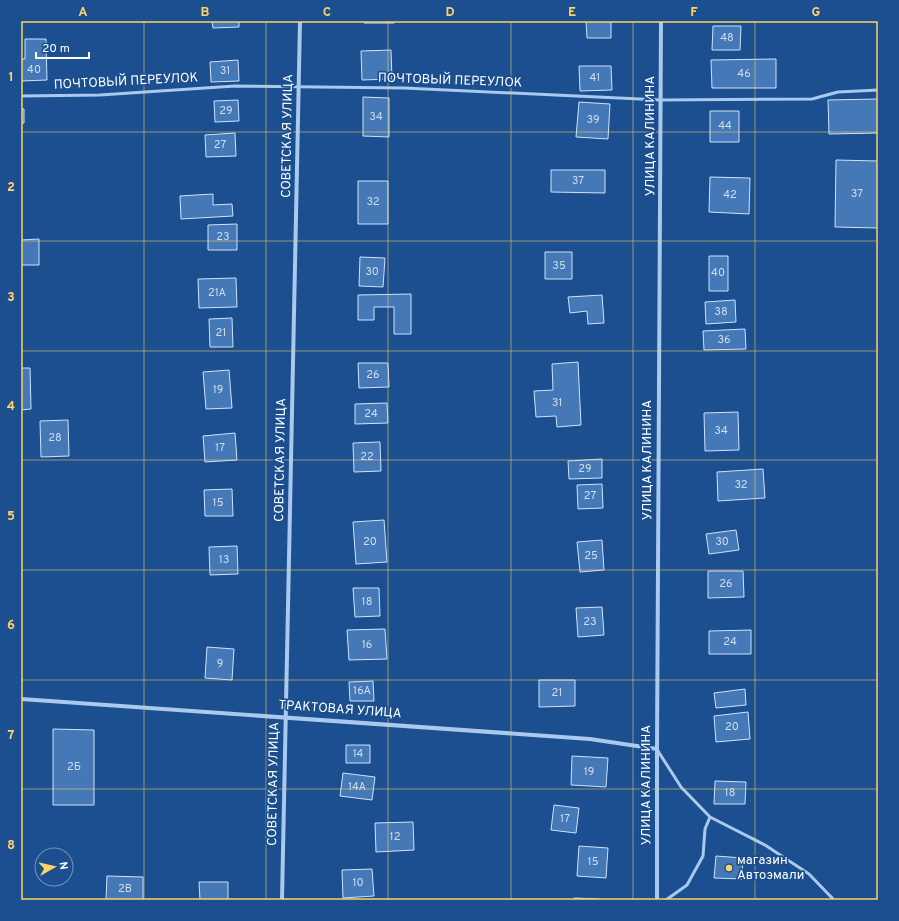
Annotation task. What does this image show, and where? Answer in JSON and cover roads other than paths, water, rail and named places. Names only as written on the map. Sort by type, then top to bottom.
[{"type":"street","name":"СОВЕТСКАЯ УЛИЦА","points":[[282,900],[300,21]]},
{"type":"street","name":"УЛИЦА КАЛИНИНА","points":[[658,900],[657,749],[662,21]]},
{"type":"street","name":"ТРАКТОВАЯ УЛИЦА","points":[[21,698],[590,739],[657,749]]},
{"type":"lane","name":"ПОЧТОВЫЙ ПЕРЕУЛОК","points":[[21,96],[100,95],[235,86],[404,88],[661,100],[812,99],[838,92],[878,90]]},
{"type":"lane","points":[[657,749],[681,787],[710,817],[765,845],[809,874],[834,900]]},
{"type":"lane","points":[[666,900],[687,885],[703,856],[705,829],[710,817]]},
{"type":"place","name":"магазин Автоэмали","points":[[729,868]]}]
